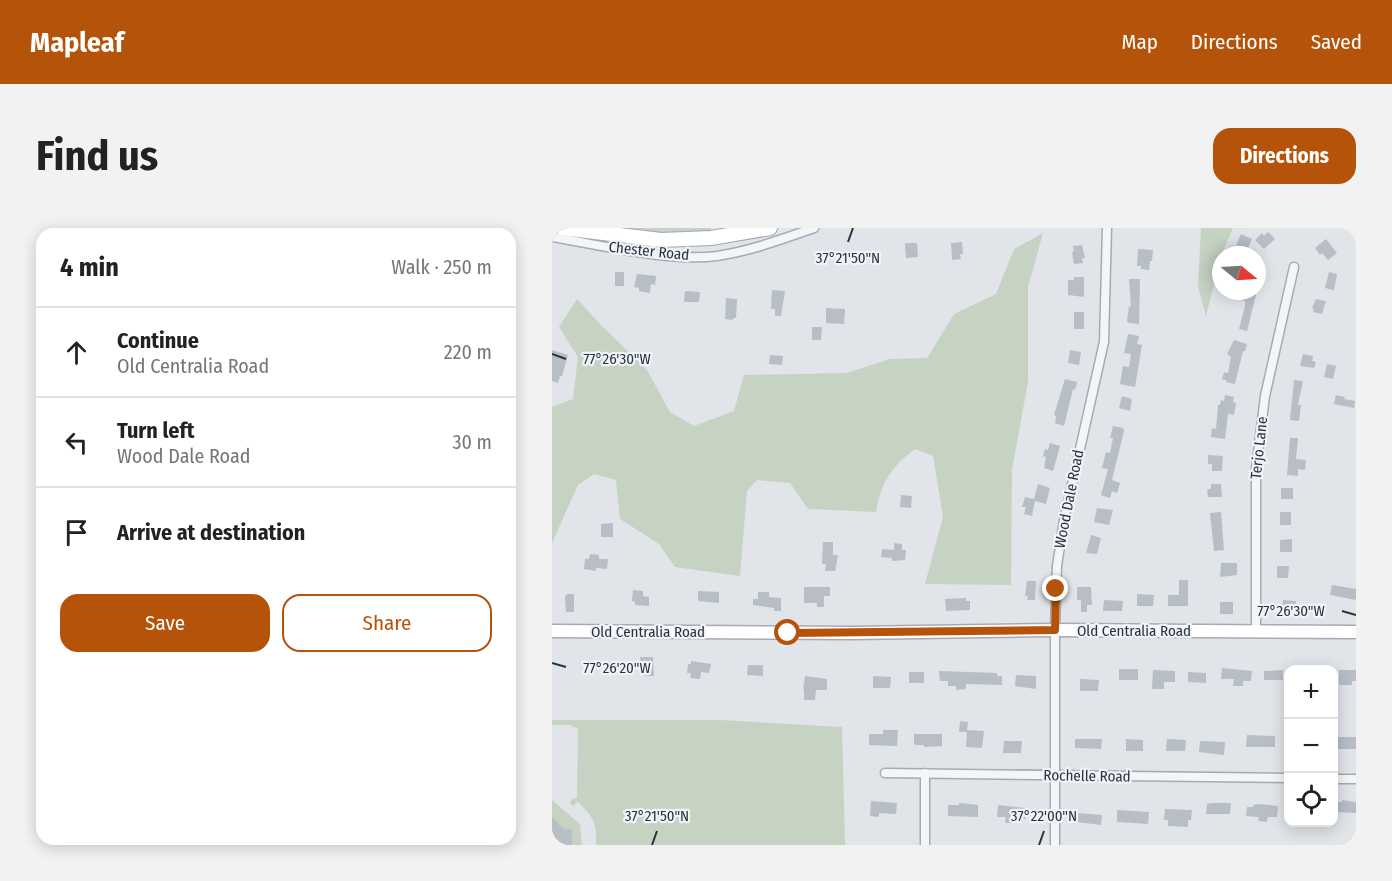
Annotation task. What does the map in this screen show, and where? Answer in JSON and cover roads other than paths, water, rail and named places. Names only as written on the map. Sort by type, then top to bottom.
[{"type":"main road","name":"Chester Road","points":[[562,228],[662,240],[711,238],[770,228]]},
{"type":"street","name":"Chester Road","points":[[552,237],[663,255],[715,256],[759,248],[814,228]]},
{"type":"street","name":"Wood Dale Road","points":[[1054,845],[1057,566],[1064,520],[1104,342],[1107,228]]},
{"type":"street","points":[[662,240],[663,255]]},
{"type":"street","name":"Terjo Lane","points":[[1256,632],[1256,470],[1265,396],[1294,267]]},
{"type":"street","name":"Old Centralia Road","points":[[552,631],[1356,632]]},
{"type":"street","name":"Rochelle Road","points":[[885,772],[1284,778]]},
{"type":"street","points":[[924,773],[925,845]]},
{"type":"street","points":[[1338,778],[1356,779]]}]
